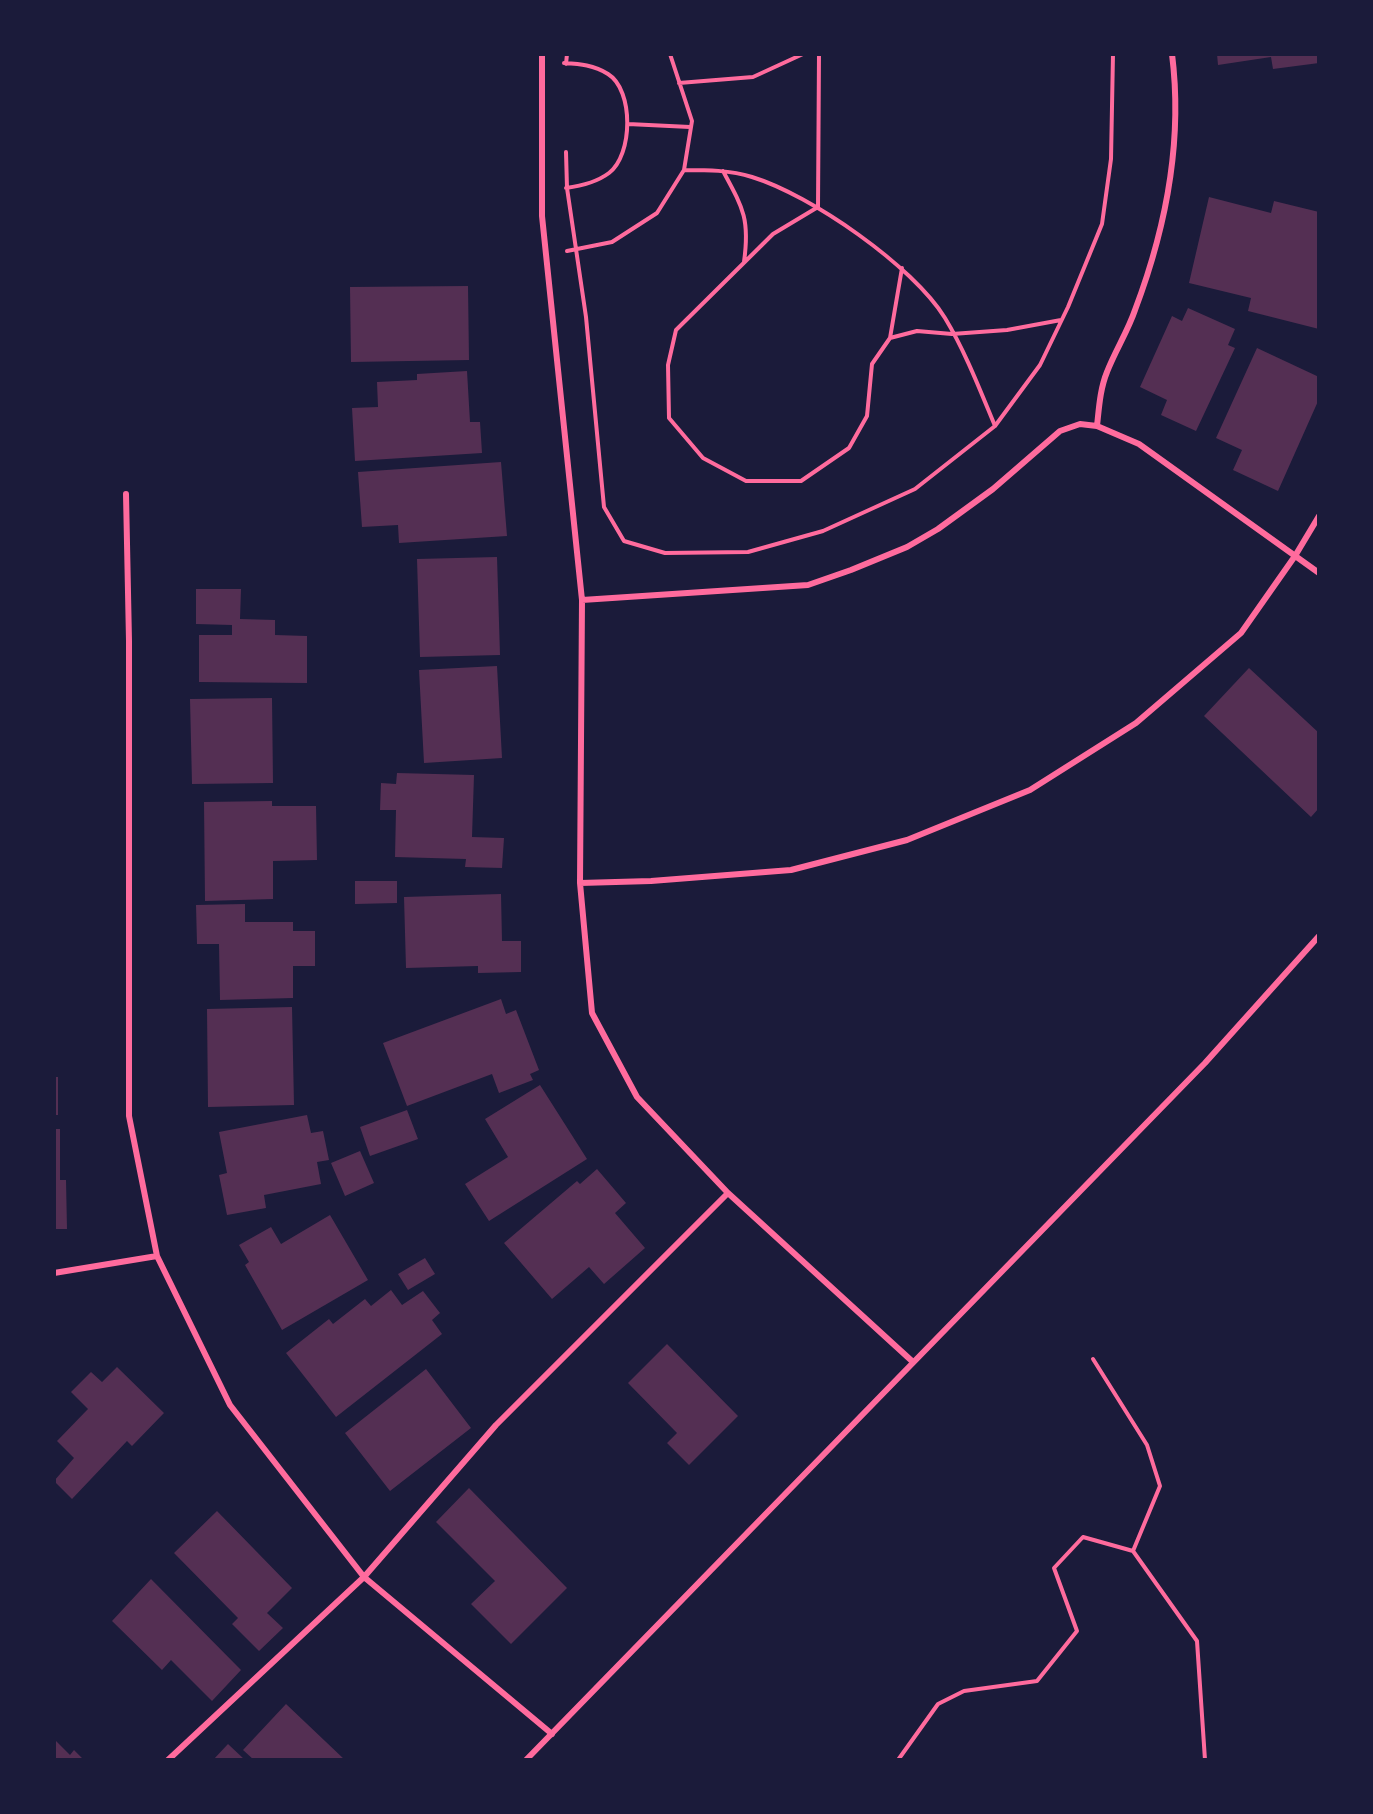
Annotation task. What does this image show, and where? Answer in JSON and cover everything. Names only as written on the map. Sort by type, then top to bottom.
[{"type":"street","points":[[542,54],[542,190],[546,255],[582,600],[580,883],[592,1013],[637,1097],[728,1193],[912,1362]]},
{"type":"street","points":[[1097,426],[1107,373],[1135,311],[1162,222],[1173,164],[1176,83],[1172,54]]},
{"type":"street","points":[[582,600],[754,591],[808,585],[907,547],[938,529],[993,489],[1060,431],[1080,424],[1097,426],[1139,444],[1319,573]]},
{"type":"street","points":[[126,494],[129,641],[129,1116],[157,1256],[230,1405],[364,1577],[552,1734]]},
{"type":"street","points":[[580,883],[651,881],[791,870],[907,840],[1030,790],[1136,723],[1240,633],[1295,556],[1319,516]]},
{"type":"street","points":[[526,1760],[1205,1063],[1319,936]]},
{"type":"street","points":[[168,1760],[364,1577],[496,1425],[728,1193]]},
{"type":"street","points":[[54,1273],[157,1256]]},
{"type":"path","points":[[566,74],[567,54]]},
{"type":"path","points":[[546,255],[612,242],[657,213],[684,170],[692,121],[670,54]]},
{"type":"path","points":[[679,83],[753,77],[792,56],[803,54]]},
{"type":"path","points":[[818,207],[819,54]]},
{"type":"path","points":[[566,140],[567,188],[577,249],[604,507],[624,541],[666,554],[748,552],[823,531],[915,489],[995,426],[1040,365],[1102,224],[1111,159],[1113,54]]},
{"type":"path","points":[[542,62],[587,64],[610,75],[625,99],[628,124],[628,140],[611,172],[582,186],[542,190]]},
{"type":"path","points":[[628,124],[690,127]]},
{"type":"path","points":[[684,170],[723,171],[753,177],[818,207],[902,267],[945,317],[976,380],[995,426]]},
{"type":"path","points":[[723,171],[743,209],[748,234],[744,263]]},
{"type":"path","points":[[818,207],[773,234],[676,330],[668,365],[669,418],[703,458],[746,481],[801,481],[849,448],[867,416],[872,364],[891,338],[902,267]]},
{"type":"path","points":[[891,338],[917,331],[952,334],[1007,330],[1061,320]]},
{"type":"path","points":[[1094,1359],[1147,1444],[1160,1486],[1133,1551]]},
{"type":"path","points":[[898,1760],[938,1704],[964,1691],[1037,1681],[1077,1631],[1054,1568],[1083,1537],[1133,1551],[1197,1641],[1205,1760]]},
{"type":"building","points":[[1217,54],[1319,54],[1319,63],[1273,69],[1271,57],[1218,65]]},
{"type":"building","points":[[1209,197],[1271,213],[1274,201],[1319,212],[1319,329],[1248,311],[1251,298],[1189,283]]},
{"type":"building","points":[[468,286],[469,360],[351,362],[350,287]]},
{"type":"building","points":[[1188,308],[1235,329],[1228,345],[1235,348],[1196,431],[1161,415],[1167,400],[1140,387],[1172,316],[1182,321]]},
{"type":"building","points":[[1257,348],[1319,377],[1319,399],[1278,491],[1233,470],[1242,450],[1216,438]]},
{"type":"building","points":[[467,371],[470,422],[480,422],[482,453],[355,461],[352,408],[378,407],[377,382],[417,380],[417,374]]},
{"type":"building","points":[[501,462],[507,536],[399,543],[398,525],[362,527],[358,472]]},
{"type":"building","points":[[497,557],[500,655],[420,657],[417,559]]},
{"type":"building","points":[[196,589],[241,589],[240,619],[275,620],[275,635],[307,636],[307,683],[199,682],[199,635],[232,635],[232,625],[196,624]]},
{"type":"building","points":[[497,666],[502,758],[424,763],[419,670]]},
{"type":"building","points":[[1249,668],[1319,733],[1319,808],[1311,817],[1204,716]]},
{"type":"building","points":[[272,698],[273,783],[192,784],[190,699]]},
{"type":"building","points":[[397,773],[474,775],[472,837],[504,838],[502,868],[465,867],[466,859],[395,857],[396,810],[380,810],[381,783],[396,784]]},
{"type":"building","points":[[272,801],[272,806],[316,806],[317,860],[273,861],[273,899],[205,901],[204,802]]},
{"type":"building","points":[[355,881],[397,881],[397,903],[355,904]]},
{"type":"building","points":[[501,894],[502,941],[521,941],[521,972],[478,973],[478,966],[406,968],[404,897]]},
{"type":"building","points":[[245,904],[245,922],[293,922],[293,931],[315,931],[315,966],[293,966],[293,998],[220,1000],[219,944],[197,944],[196,905]]},
{"type":"building","points":[[501,999],[506,1014],[516,1010],[539,1070],[530,1074],[533,1080],[499,1093],[492,1074],[407,1106],[383,1043]]},
{"type":"building","points":[[292,1007],[294,1105],[208,1107],[207,1009]]},
{"type":"building","points":[[54,1077],[58,1077],[58,1115],[54,1115]]},
{"type":"building","points":[[540,1085],[587,1159],[489,1221],[465,1184],[508,1157],[485,1119]]},
{"type":"building","points":[[407,1110],[418,1139],[370,1156],[360,1127]]},
{"type":"building","points":[[307,1115],[311,1133],[323,1131],[329,1160],[317,1162],[321,1184],[264,1195],[266,1208],[227,1215],[219,1175],[227,1173],[219,1132]]},
{"type":"building","points":[[54,1129],[60,1129],[60,1180],[66,1180],[67,1229],[54,1229]]},
{"type":"building","points":[[360,1151],[374,1183],[345,1196],[331,1163]]},
{"type":"building","points":[[597,1169],[626,1203],[615,1213],[645,1248],[604,1284],[589,1267],[552,1299],[504,1243],[577,1181],[580,1184]]},
{"type":"building","points":[[330,1215],[368,1280],[282,1330],[245,1265],[249,1262],[239,1245],[271,1227],[281,1244]]},
{"type":"building","points":[[425,1258],[435,1274],[408,1290],[398,1274]]},
{"type":"building","points":[[391,1290],[402,1305],[423,1291],[440,1313],[432,1320],[442,1334],[336,1417],[286,1353],[329,1319],[333,1324],[365,1299],[371,1306]]},
{"type":"building","points":[[667,1344],[738,1416],[689,1465],[667,1443],[677,1433],[628,1383]]},
{"type":"building","points":[[117,1367],[164,1413],[132,1446],[127,1441],[72,1499],[54,1481],[74,1458],[57,1441],[88,1409],[71,1392],[91,1372],[102,1382]]},
{"type":"building","points":[[426,1369],[471,1428],[390,1491],[345,1433]]},
{"type":"building","points":[[469,1488],[567,1588],[511,1644],[471,1604],[495,1581],[436,1522]]},
{"type":"building","points":[[217,1511],[292,1588],[267,1613],[283,1628],[259,1651],[232,1624],[238,1618],[174,1553]]},
{"type":"building","points":[[151,1579],[241,1670],[212,1701],[171,1660],[162,1670],[112,1621]]},
{"type":"building","points":[[286,1704],[345,1760],[254,1760],[243,1750]]},
{"type":"building","points":[[54,1739],[70,1755],[74,1750],[84,1760],[54,1760]]},
{"type":"building","points":[[228,1744],[245,1760],[213,1760]]}]
